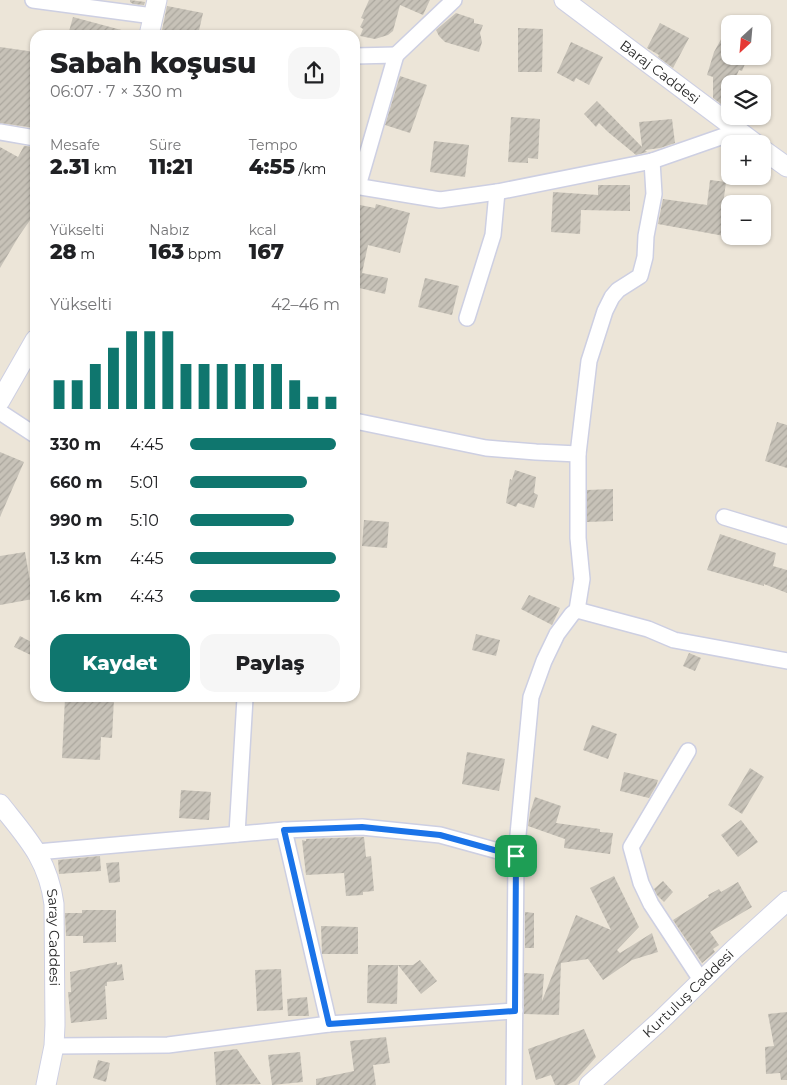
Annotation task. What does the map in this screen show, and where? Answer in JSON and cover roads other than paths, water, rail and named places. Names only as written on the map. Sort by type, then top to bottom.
[{"type":"street","points":[[33,0],[155,8],[150,30]]},
{"type":"street","points":[[360,176],[396,55],[454,0]]},
{"type":"street","name":"Baraj Caddesi","points":[[564,0],[744,135]]},
{"type":"street","points":[[360,56],[396,55]]},
{"type":"street","points":[[360,187],[440,200],[497,192],[652,161],[738,131]]},
{"type":"street","points":[[0,132],[30,137]]},
{"type":"street","points":[[771,155],[787,167]]},
{"type":"street","points":[[514,1085],[516,856],[531,697],[544,661],[557,634],[577,610],[582,579],[578,538],[578,454],[589,361],[596,336],[612,298],[618,290],[640,276],[654,194],[652,161]]},
{"type":"street","points":[[467,318],[493,235],[497,192]]},
{"type":"street","points":[[0,401],[30,349]]},
{"type":"street","points":[[0,412],[30,432]]},
{"type":"street","points":[[360,422],[486,448],[578,454]]},
{"type":"street","points":[[724,516],[787,536]]},
{"type":"street","points":[[577,610],[648,630],[674,640],[787,661]]},
{"type":"street","points":[[237,834],[245,702]]},
{"type":"street","points":[[688,751],[631,848],[641,883],[651,904],[701,980]]},
{"type":"street","name":"Saray Caddesi","points":[[0,804],[37,852],[51,885],[54,904],[55,1025],[54,1046],[46,1085]]},
{"type":"street","points":[[37,852],[284,830],[362,827],[440,835],[516,856]]},
{"type":"street","points":[[284,830],[329,1024]]},
{"type":"street","name":"Kurtuluş Caddesi","points":[[589,1085],[659,1022],[701,980],[787,901]]},
{"type":"street","points":[[54,1046],[168,1045],[329,1024],[515,1011]]}]
